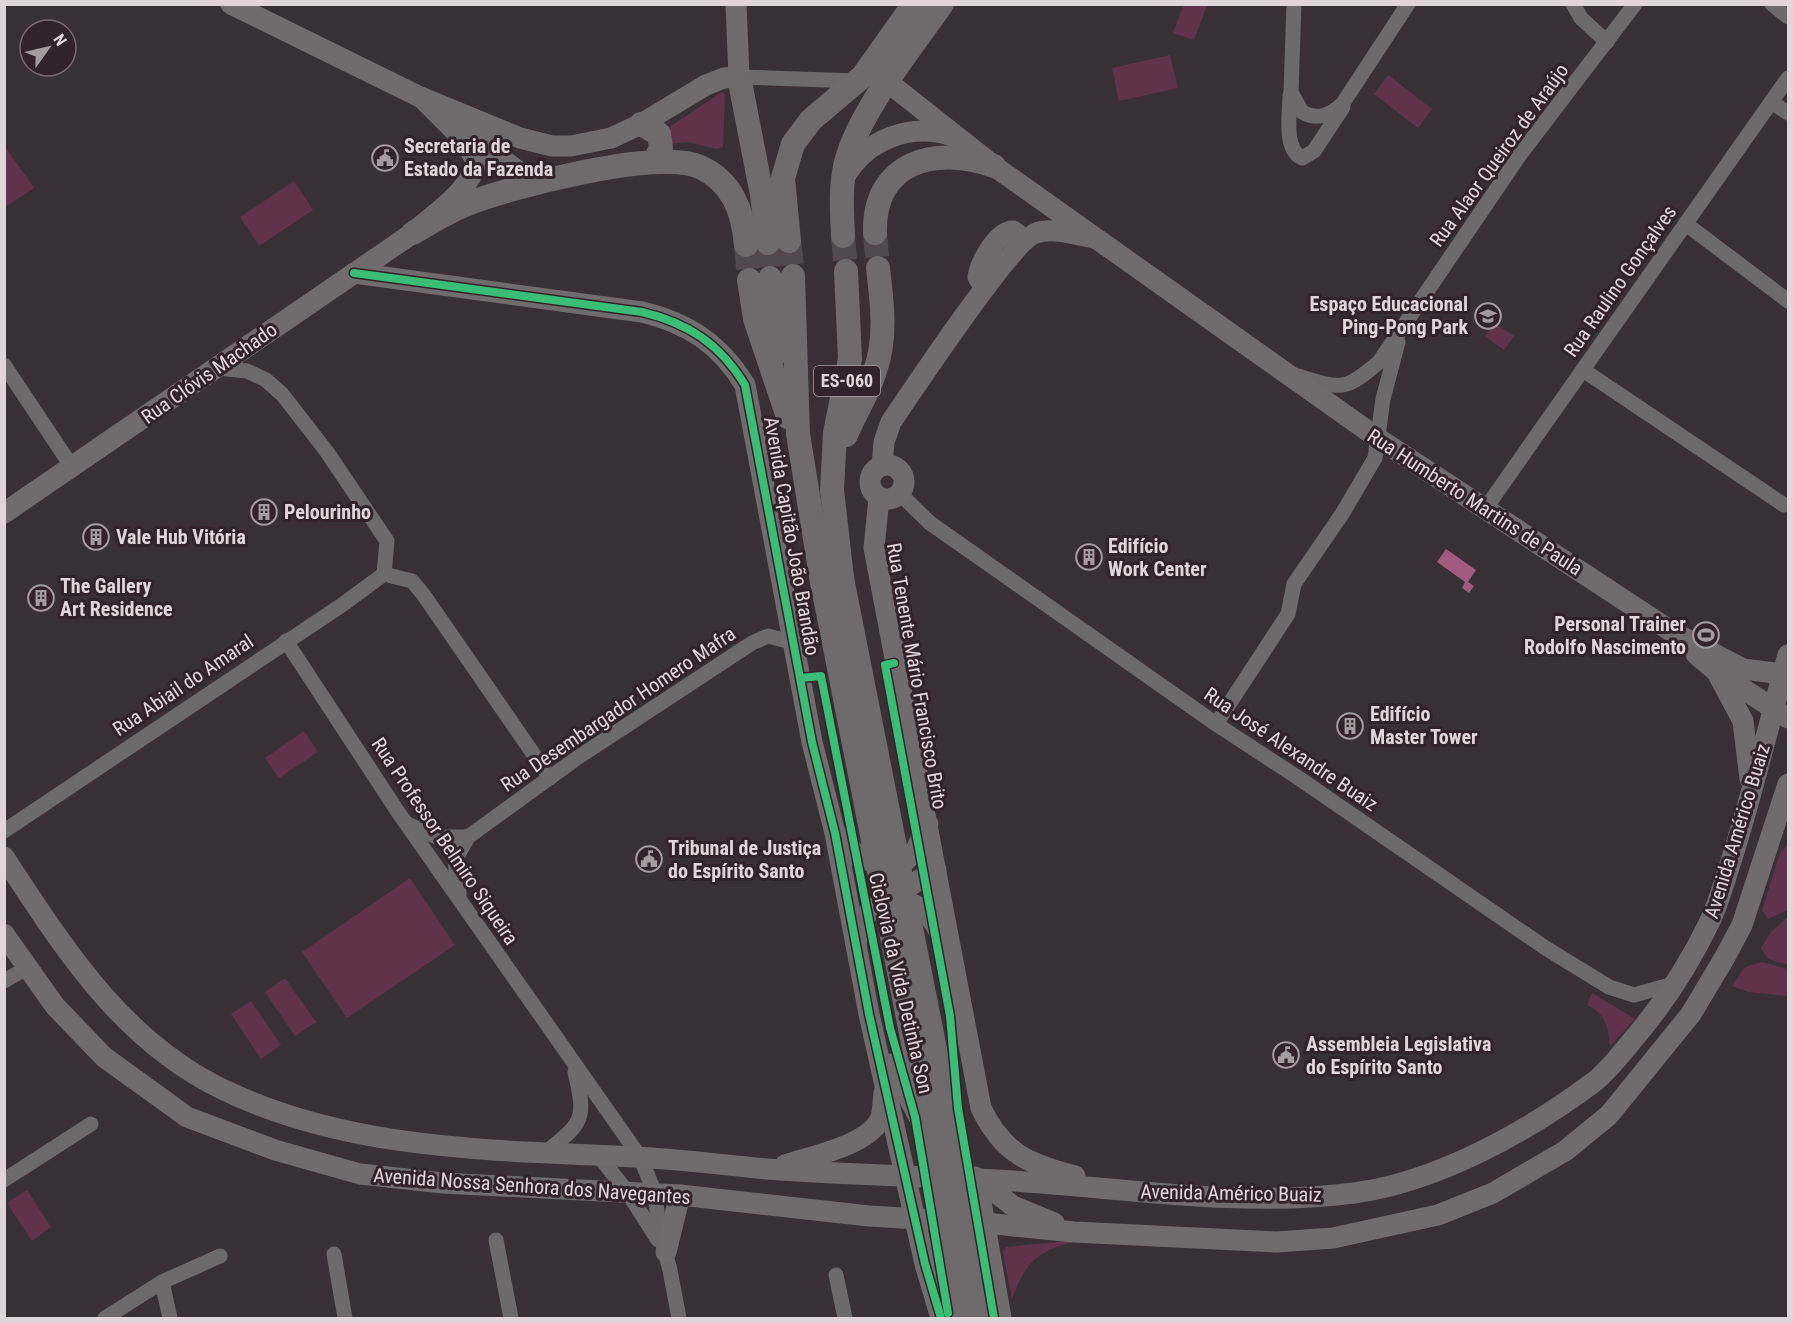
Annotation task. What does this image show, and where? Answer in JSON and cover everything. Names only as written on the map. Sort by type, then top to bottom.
[{"type":"main road","points":[[231,4],[422,98],[520,138],[552,146],[589,144],[611,138],[641,124],[706,85],[724,78],[739,77]]},
{"type":"main road","points":[[736,4],[739,77],[762,195],[768,243]]},
{"type":"main road","points":[[768,243],[788,155],[811,120],[858,81],[914,4]]},
{"type":"main road","points":[[843,236],[842,181],[857,134],[942,4]]},
{"type":"main road","points":[[885,46],[880,68],[889,83]]},
{"type":"main road","name":"Rua Humberto Martins de Paula","points":[[889,83],[994,166],[1099,238],[1379,439],[1671,631],[1743,669],[1787,666]]},
{"type":"main road","points":[[422,98],[535,184]]},
{"type":"main road","name":"Rua Clóvis Machado","points":[[4,513],[413,233],[471,177],[476,160],[462,138],[422,98]]},
{"type":"main road","points":[[641,124],[659,135],[661,148],[654,162]]},
{"type":"main road","points":[[842,181],[856,161],[885,139],[920,130],[956,137]]},
{"type":"main road","points":[[875,233],[875,210],[881,192],[890,179],[904,168],[922,161],[942,158],[969,159],[994,166]]},
{"type":"main road","points":[[413,233],[465,205],[535,184],[654,162],[688,163],[718,178],[731,193],[740,210],[768,243]]},
{"type":"main road","points":[[882,466],[884,442],[891,422],[985,288],[1026,240],[1036,232],[1045,231],[1099,238]]},
{"type":"main road","points":[[832,490],[846,435],[874,375],[879,356],[883,326],[878,268]]},
{"type":"main road","name":"ES-060","points":[[846,271],[850,359],[836,433],[832,490],[832,580],[961,1318]]},
{"type":"main road","name":"Avenida Capitão João Brandão","points":[[354,273],[642,312],[679,322],[726,356],[745,385],[751,406],[812,742],[835,832],[868,1014],[885,1080],[921,1245],[941,1318]]},
{"type":"main road","name":"ES-060","points":[[803,463],[796,409],[771,278],[755,319],[803,463],[832,580],[947,1110],[983,1318]]},
{"type":"main road","points":[[882,466],[893,466],[902,473],[904,484],[900,494],[890,499],[879,498],[871,489],[870,478],[873,472],[882,466]]},
{"type":"main road","name":"Rua Tenente Mário Francisco Brito","points":[[879,498],[874,548],[981,1108],[991,1129],[1017,1156],[1041,1168],[1135,1191]]},
{"type":"main road","name":"Rua Humberto Martins de Paula","points":[[1671,631],[1717,672],[1781,713]]},
{"type":"main road","name":"Avenida Américo Buaiz","points":[[977,1179],[1135,1191],[1290,1198],[1357,1193],[1398,1184],[1479,1153],[1541,1118],[1599,1078],[1641,1031],[1677,983],[1712,917],[1752,792],[1781,713],[1787,666]]},
{"type":"main road","points":[[1717,672],[1743,721],[1752,792]]},
{"type":"main road","name":"Avenida Américo Buaiz","points":[[1074,1232],[1277,1242],[1333,1238],[1438,1215],[1493,1193],[1532,1172],[1565,1151],[1609,1115],[1691,1014],[1742,925],[1787,794]]},
{"type":"main road","points":[[835,832],[861,858],[882,864],[906,860],[916,850],[928,824]]},
{"type":"main road","name":"Avenida Nossa Senhora dos Navegantes","points":[[4,857],[63,947],[108,1003],[152,1046],[220,1088],[320,1127],[422,1144],[640,1157],[771,1169],[977,1179]]},
{"type":"main road","points":[[856,944],[863,919],[878,906],[936,870]]},
{"type":"main road","points":[[878,906],[893,901],[915,905],[932,919],[951,951]]},
{"type":"main road","name":"Avenida Nossa Senhora dos Navegantes","points":[[4,934],[55,1006],[104,1057],[187,1117],[264,1146],[360,1174],[454,1183],[680,1195],[869,1216],[985,1223],[1074,1232]]},
{"type":"main road","points":[[868,1014],[902,1090],[927,1134],[977,1179],[1013,1206],[1074,1232]]},
{"type":"main road","points":[[771,1169],[838,1148],[871,1131],[881,1117],[885,1080]]},
{"type":"main road","points":[[977,1179],[1001,1318]]},
{"type":"main road","points":[[666,1252],[680,1195]]},
{"type":"main road","points":[[869,1216],[902,1227],[921,1245]]},
{"type":"street","points":[[1294,4],[1290,140],[1292,150],[1302,158],[1314,151],[1408,4]]},
{"type":"street","points":[[1573,4],[1581,18],[1607,42]]},
{"type":"street","name":"Rua Alaor Queiroz de Araújo","points":[[1281,370],[1340,387],[1356,382],[1379,362],[1520,156],[1635,4]]},
{"type":"street","points":[[1772,4],[1788,17]]},
{"type":"street","points":[[739,77],[858,81]]},
{"type":"street","name":"Rua Raulino Gonçalves","points":[[1485,509],[1788,78]]},
{"type":"street","points":[[1290,92],[1302,112],[1318,117],[1334,112],[1352,91]]},
{"type":"street","points":[[1771,102],[1788,113]]},
{"type":"street","points":[[1686,224],[1788,302]]},
{"type":"street","name":"Rua Alaor Queiroz de Araújo","points":[[1216,724],[1287,614],[1294,584],[1365,476],[1374,458],[1379,439],[1383,399],[1400,333]]},
{"type":"street","points":[[4,365],[72,467]]},
{"type":"street","points":[[217,368],[247,371],[266,380],[282,394],[327,452],[387,541],[384,574],[412,581],[550,778]]},
{"type":"street","points":[[1583,370],[1784,505]]},
{"type":"street","name":"Rua José Alexandre Buaiz","points":[[900,494],[930,523],[1216,724],[1544,947],[1610,987],[1634,995],[1677,983]]},
{"type":"street","name":"Rua Abiail do Amaral","points":[[4,831],[342,605],[384,574]]},
{"type":"street","name":"Rua Desembargador Homero Mafra","points":[[462,903],[455,879],[455,860],[468,837],[550,778],[752,643],[768,636],[791,642],[795,648]]},
{"type":"street","name":"Rua Professor Belmiro Siqueira","points":[[286,641],[407,824],[572,1063],[640,1157],[655,1193],[659,1229],[679,1318]]},
{"type":"street","points":[[407,824],[437,837],[468,837]]},
{"type":"street","points":[[4,981],[27,968]]},
{"type":"street","name":"Rua Professor Belmiro Siqueira","points":[[546,1152],[574,1128],[582,1114],[572,1063]]},
{"type":"street","points":[[4,1180],[92,1124]]},
{"type":"street","points":[[599,1156],[628,1193],[666,1252]]},
{"type":"street","points":[[496,1240],[511,1318]]},
{"type":"street","points":[[334,1254],[345,1318]]},
{"type":"street","points":[[105,1318],[162,1282],[220,1256]]},
{"type":"street","points":[[836,1275],[845,1318]]},
{"type":"street","points":[[162,1282],[170,1318]]},
{"type":"shaded area","points":[[1184,4],[1207,5],[1194,40],[1173,33]]},
{"type":"shaded area","points":[[1170,55],[1178,88],[1119,101],[1112,68]]},
{"type":"shaded area","points":[[1388,75],[1432,109],[1418,128],[1374,94]]},
{"type":"shaded area","points":[[722,92],[725,94],[723,147],[717,149],[688,142],[658,145],[656,136]]},
{"type":"shaded area","points":[[4,145],[34,188],[5,207],[4,207]]},
{"type":"shaded area","points":[[294,181],[313,210],[259,246],[240,217]]},
{"type":"shaded area","points":[[1494,323],[1514,336],[1504,350],[1485,336]]},
{"type":"shaded area","points":[[1446,549],[1476,570],[1468,582],[1474,586],[1469,593],[1462,588],[1465,582],[1437,562]]},
{"type":"shaded area","points":[[304,731],[318,752],[279,778],[265,758]]},
{"type":"shaded area","points":[[1788,845],[1788,910],[1768,919],[1762,910],[1780,853]]},
{"type":"shaded area","points":[[410,878],[455,945],[347,1018],[302,952]]},
{"type":"shaded area","points":[[1788,917],[1788,965],[1768,959],[1761,948],[1771,932]]},
{"type":"shaded area","points":[[1762,962],[1788,969],[1788,996],[1748,992],[1732,986],[1745,967]]},
{"type":"shaded area","points":[[285,978],[316,1022],[295,1036],[265,992]]},
{"type":"shaded area","points":[[1592,993],[1635,1019],[1610,1046],[1605,1022],[1587,1005]]},
{"type":"shaded area","points":[[251,1001],[281,1045],[261,1059],[231,1014]]},
{"type":"shaded area","points":[[27,1190],[51,1227],[32,1241],[7,1203]]},
{"type":"shaded area","points":[[1074,1242],[1050,1250],[1027,1268],[1012,1299],[1003,1251],[1006,1247]]},
{"type":"tunnel","points":[[875,233],[878,268]]},
{"type":"tunnel","points":[[843,236],[846,271]]},
{"type":"tunnel","points":[[789,241],[793,276]]},
{"type":"tunnel","points":[[768,243],[770,278]]},
{"type":"tunnel","points":[[746,245],[749,280]]},
{"type":"cycle path","points":[[354,273],[642,312],[674,322],[701,337],[725,358],[745,385],[812,742],[835,833],[869,1014],[925,1264],[941,1318]]},
{"type":"cycle path","points":[[894,663],[885,665],[950,1016],[958,1108],[994,1318]]},
{"type":"cycle path","name":"Ciclovia da Vida Detinha Son","points":[[801,678],[821,676],[890,1028],[915,1117],[948,1313]]},
{"type":"place","name":"Secretaria de Estado da Fazenda","points":[[385,158]]},
{"type":"place","name":"Espaço Educacional Ping-Pong Park","points":[[1488,316]]},
{"type":"place","name":"Pelourinho","points":[[264,512]]},
{"type":"place","name":"Vale Hub Vitória","points":[[96,537]]},
{"type":"place","name":"Edifício Work Center","points":[[1089,557]]},
{"type":"place","name":"The Gallery Art Residence","points":[[41,598]]},
{"type":"place","name":"Personal Trainer Rodolfo Nascimento","points":[[1706,635]]},
{"type":"place","name":"Edifício Master Tower","points":[[1350,726]]},
{"type":"place","name":"Tribunal de Justiça do Espírito Santo","points":[[649,859]]},
{"type":"place","name":"Assembleia Legislativa do Espírito Santo","points":[[1286,1055]]}]
